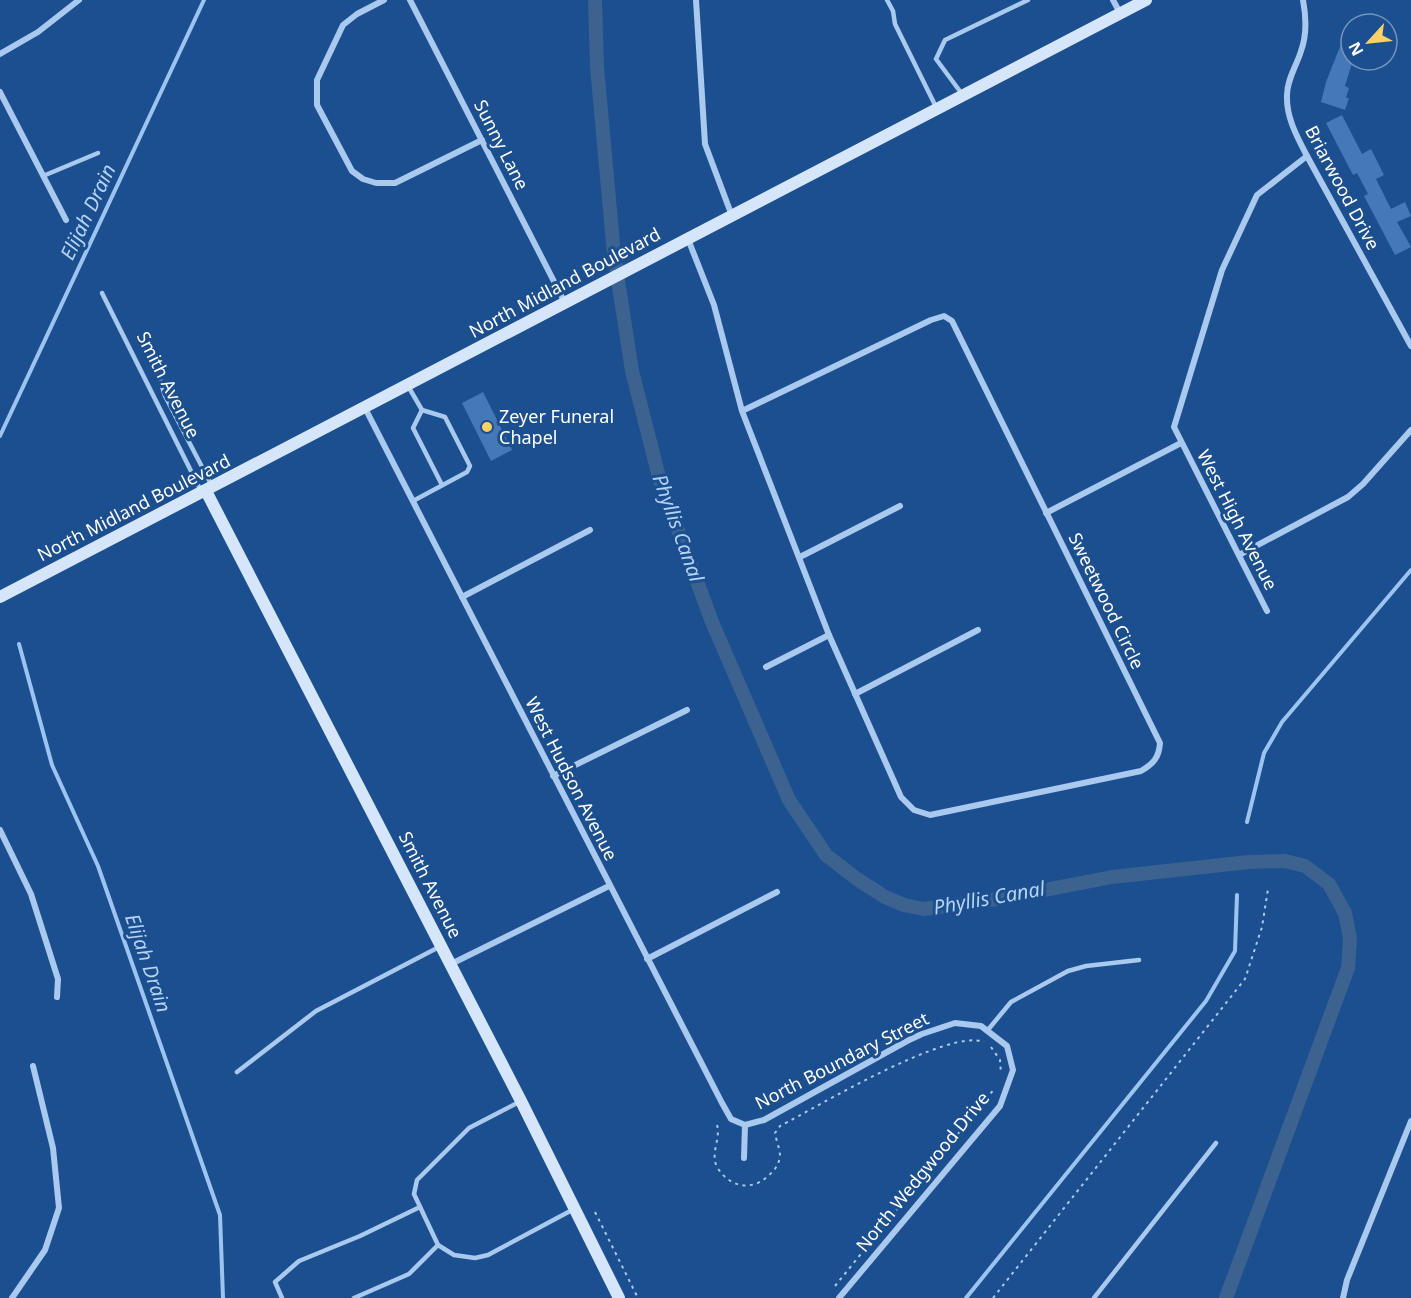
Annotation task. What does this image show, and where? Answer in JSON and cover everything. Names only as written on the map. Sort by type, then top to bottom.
[{"type":"main road","name":"North Midland Boulevard","points":[[0,597],[1146,0]]},
{"type":"main road","name":"Smith Avenue","points":[[207,491],[521,1101],[619,1298]]},
{"type":"street","points":[[0,54],[38,32],[79,0]]},
{"type":"street","points":[[384,0],[357,14],[343,25],[317,80],[316,105],[352,171],[363,179],[376,183],[395,183],[482,140]]},
{"type":"street","name":"Sunny Lane","points":[[411,0],[566,303]]},
{"type":"street","points":[[696,0],[705,144],[732,216]]},
{"type":"street","points":[[1113,0],[1120,13]]},
{"type":"street","name":"Briarwood Drive","points":[[1303,0],[1306,17],[1302,49],[1286,93],[1288,113],[1307,156],[1411,346]]},
{"type":"street","points":[[0,92],[66,220]]},
{"type":"street","points":[[1046,513],[1181,443],[1174,427],[1221,270],[1257,195],[1307,156]]},
{"type":"street","name":"Sweetwood Circle","points":[[688,239],[714,305],[742,411],[829,635],[901,797],[914,810],[930,815],[1141,771],[1151,765],[1159,755],[1160,743],[952,321],[944,316],[930,320],[742,411]]},
{"type":"street","name":"West Hudson Avenue","points":[[365,408],[722,1103],[731,1119],[745,1125]]},
{"type":"street","points":[[1239,555],[1348,497],[1363,484],[1411,430]]},
{"type":"street","name":"West High Avenue","points":[[1181,443],[1267,611]]},
{"type":"street","points":[[800,557],[900,506]]},
{"type":"street","points":[[462,597],[590,530]]},
{"type":"street","points":[[855,694],[978,630]]},
{"type":"street","points":[[766,667],[829,635]]},
{"type":"street","points":[[553,776],[687,710]]},
{"type":"street","points":[[0,830],[32,894],[58,979],[57,997]]},
{"type":"street","points":[[450,964],[609,886]]},
{"type":"street","points":[[647,959],[777,892]]},
{"type":"street","name":"North Boundary Street","points":[[745,1125],[764,1120],[922,1034],[956,1023],[981,1026],[987,1031]]},
{"type":"street","name":"North Wedgwood Drive","points":[[839,1298],[1000,1106],[1013,1070],[1011,1056],[1007,1046],[987,1031]]},
{"type":"street","points":[[12,1298],[45,1250],[59,1208],[53,1148],[33,1066]]},
{"type":"street","points":[[1343,1298],[1347,1280],[1411,1121]]},
{"type":"street","points":[[744,1158],[745,1125]]},
{"type":"lane","points":[[887,0],[893,11],[895,24],[937,109]]},
{"type":"lane","points":[[963,96],[936,59],[945,40],[1028,0]]},
{"type":"lane","points":[[43,176],[98,153]]},
{"type":"lane","name":"Smith Avenue","points":[[102,293],[207,491]]},
{"type":"lane","points":[[147,338],[165,396],[207,491]]},
{"type":"lane","points":[[408,386],[422,410],[445,417],[470,466],[467,472],[413,501]]},
{"type":"lane","points":[[422,410],[413,428],[442,485]]},
{"type":"lane","points":[[237,1072],[316,1011],[441,946]]},
{"type":"lane","points":[[987,1031],[1011,1002],[1068,971],[1086,966],[1139,960]]},
{"type":"lane","points":[[521,1101],[469,1128],[417,1180],[414,1194],[438,1245],[454,1255],[475,1258],[488,1254],[574,1209]]},
{"type":"lane","points":[[1094,1298],[1216,1143]]},
{"type":"lane","points":[[282,1298],[275,1282],[299,1261],[360,1236],[420,1207]]},
{"type":"lane","points":[[354,1298],[409,1274],[438,1245]]},
{"type":"path","points":[[993,1298],[1245,979],[1262,927],[1268,889]]},
{"type":"path","points":[[717,1125],[718,1139],[714,1153],[716,1165],[726,1178],[738,1185],[751,1187],[764,1181],[775,1170],[780,1156],[775,1133],[780,1126],[932,1049],[976,1039],[987,1043],[996,1053],[1000,1060],[1001,1074],[994,1090],[831,1291]]},
{"type":"path","points":[[595,1212],[638,1298]]},
{"type":"building","points":[[1339,49],[1339,72],[1349,72],[1345,86],[1349,88],[1346,98],[1349,98],[1345,110],[1321,102]]},
{"type":"building","points":[[1342,115],[1362,154],[1371,149],[1384,175],[1376,179],[1391,209],[1405,202],[1411,216],[1397,222],[1411,247],[1395,255],[1364,196],[1368,194],[1357,173],[1353,175],[1326,123]]},
{"type":"building","name":"Zeyer Funeral Chapel","points":[[483,392],[512,450],[491,461],[462,403]]},
{"type":"waterway","name":"Elijah Drain","points":[[0,436],[204,0]]},
{"type":"waterway","name":"Phyllis Canal","points":[[595,0],[597,67],[614,254],[632,371],[660,481],[712,622],[789,800],[826,855],[885,897],[904,905],[924,909],[998,899],[1112,877],[1249,862],[1285,861],[1305,866],[1329,884],[1345,913],[1350,938],[1348,968],[1226,1298]]},
{"type":"waterway","points":[[1247,822],[1264,753],[1282,722],[1411,570]]},
{"type":"waterway","name":"Elijah Drain","points":[[19,644],[52,765],[98,866],[220,1215],[223,1298]]},
{"type":"waterway","points":[[966,1298],[1206,1001],[1235,951],[1237,895]]},
{"type":"place","name":"Zeyer Funeral Chapel","points":[[487,427]]}]
